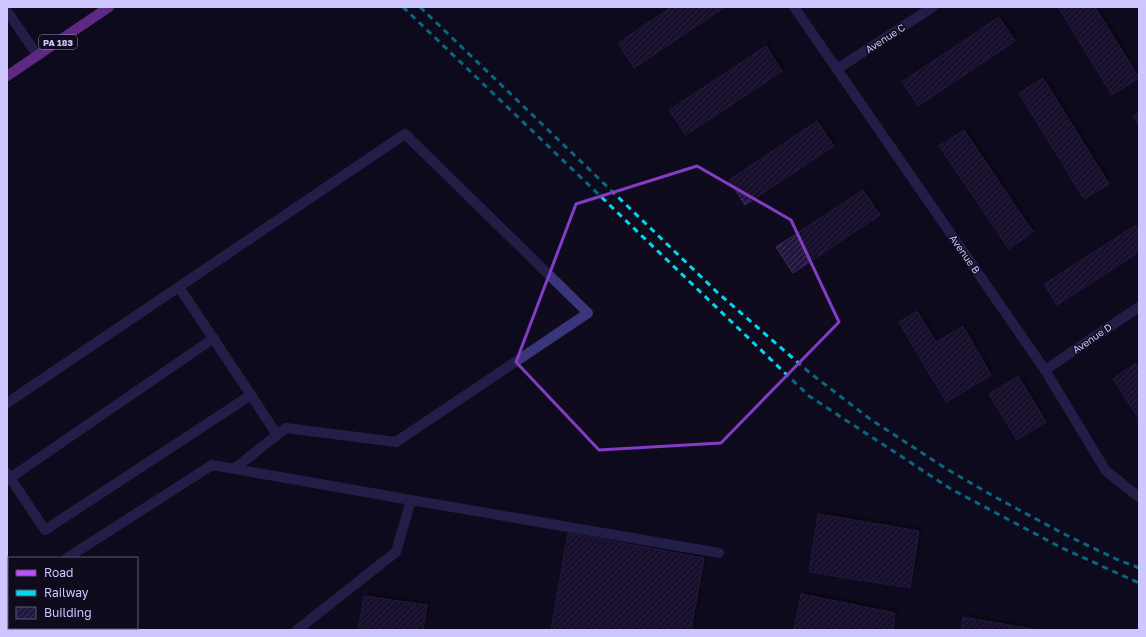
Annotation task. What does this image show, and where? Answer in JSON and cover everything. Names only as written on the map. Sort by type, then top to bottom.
[{"type":"main road","name":"PA 183","points":[[7,76],[109,7]]},
{"type":"street","name":"Avenue B","points":[[794,7],[1045,370],[1106,470],[1139,497]]},
{"type":"street","name":"Avenue C","points":[[837,69],[933,7]]},
{"type":"street","points":[[7,11],[38,56]]},
{"type":"street","points":[[7,403],[405,134],[588,313],[396,442],[286,428],[234,469]]},
{"type":"street","points":[[179,288],[214,338],[277,435]]},
{"type":"street","name":"Avenue D","points":[[1045,370],[1139,307]]},
{"type":"street","points":[[214,338],[9,476],[45,530],[251,396]]},
{"type":"street","points":[[69,557],[212,465],[719,553]]},
{"type":"street","points":[[297,630],[396,552],[412,500]]},
{"type":"highlighted area","points":[[697,166],[791,220],[839,322],[721,443],[599,450],[516,362],[576,204]]},
{"type":"building","points":[[671,7],[725,7],[634,68],[618,43]]},
{"type":"building","points":[[1058,7],[1095,7],[1139,78],[1112,95]]},
{"type":"building","points":[[999,17],[1015,41],[918,106],[902,82]]},
{"type":"building","points":[[766,46],[782,71],[686,135],[669,110]]},
{"type":"building","points":[[1043,78],[1109,184],[1084,199],[1019,93]]},
{"type":"building","points":[[1139,112],[1139,126],[1133,116]]},
{"type":"building","points":[[817,121],[834,146],[745,205],[729,180]]},
{"type":"building","points":[[964,130],[1033,232],[1009,249],[939,146]]},
{"type":"building","points":[[863,190],[880,215],[793,273],[776,247]]},
{"type":"building","points":[[1136,225],[1139,230],[1139,252],[1057,305],[1044,284]]},
{"type":"building","points":[[917,311],[936,342],[963,326],[991,375],[946,402],[899,322]]},
{"type":"building","points":[[1136,363],[1139,367],[1139,419],[1113,379]]},
{"type":"building","points":[[1018,376],[1046,422],[1017,440],[989,394]]},
{"type":"building","points":[[818,514],[919,531],[910,588],[809,572]]},
{"type":"building","points":[[568,533],[704,558],[691,630],[551,630]]},
{"type":"building","points":[[801,594],[895,613],[893,630],[794,630]]},
{"type":"building","points":[[364,596],[427,605],[423,630],[358,630]]},
{"type":"building","points":[[963,617],[1038,630],[961,630]]},
{"type":"railway","points":[[403,7],[809,396],[951,489],[1060,547],[1139,583]]},
{"type":"railway","points":[[420,7],[718,293],[810,373],[870,419],[945,468],[1064,534],[1116,559],[1139,568]]}]
